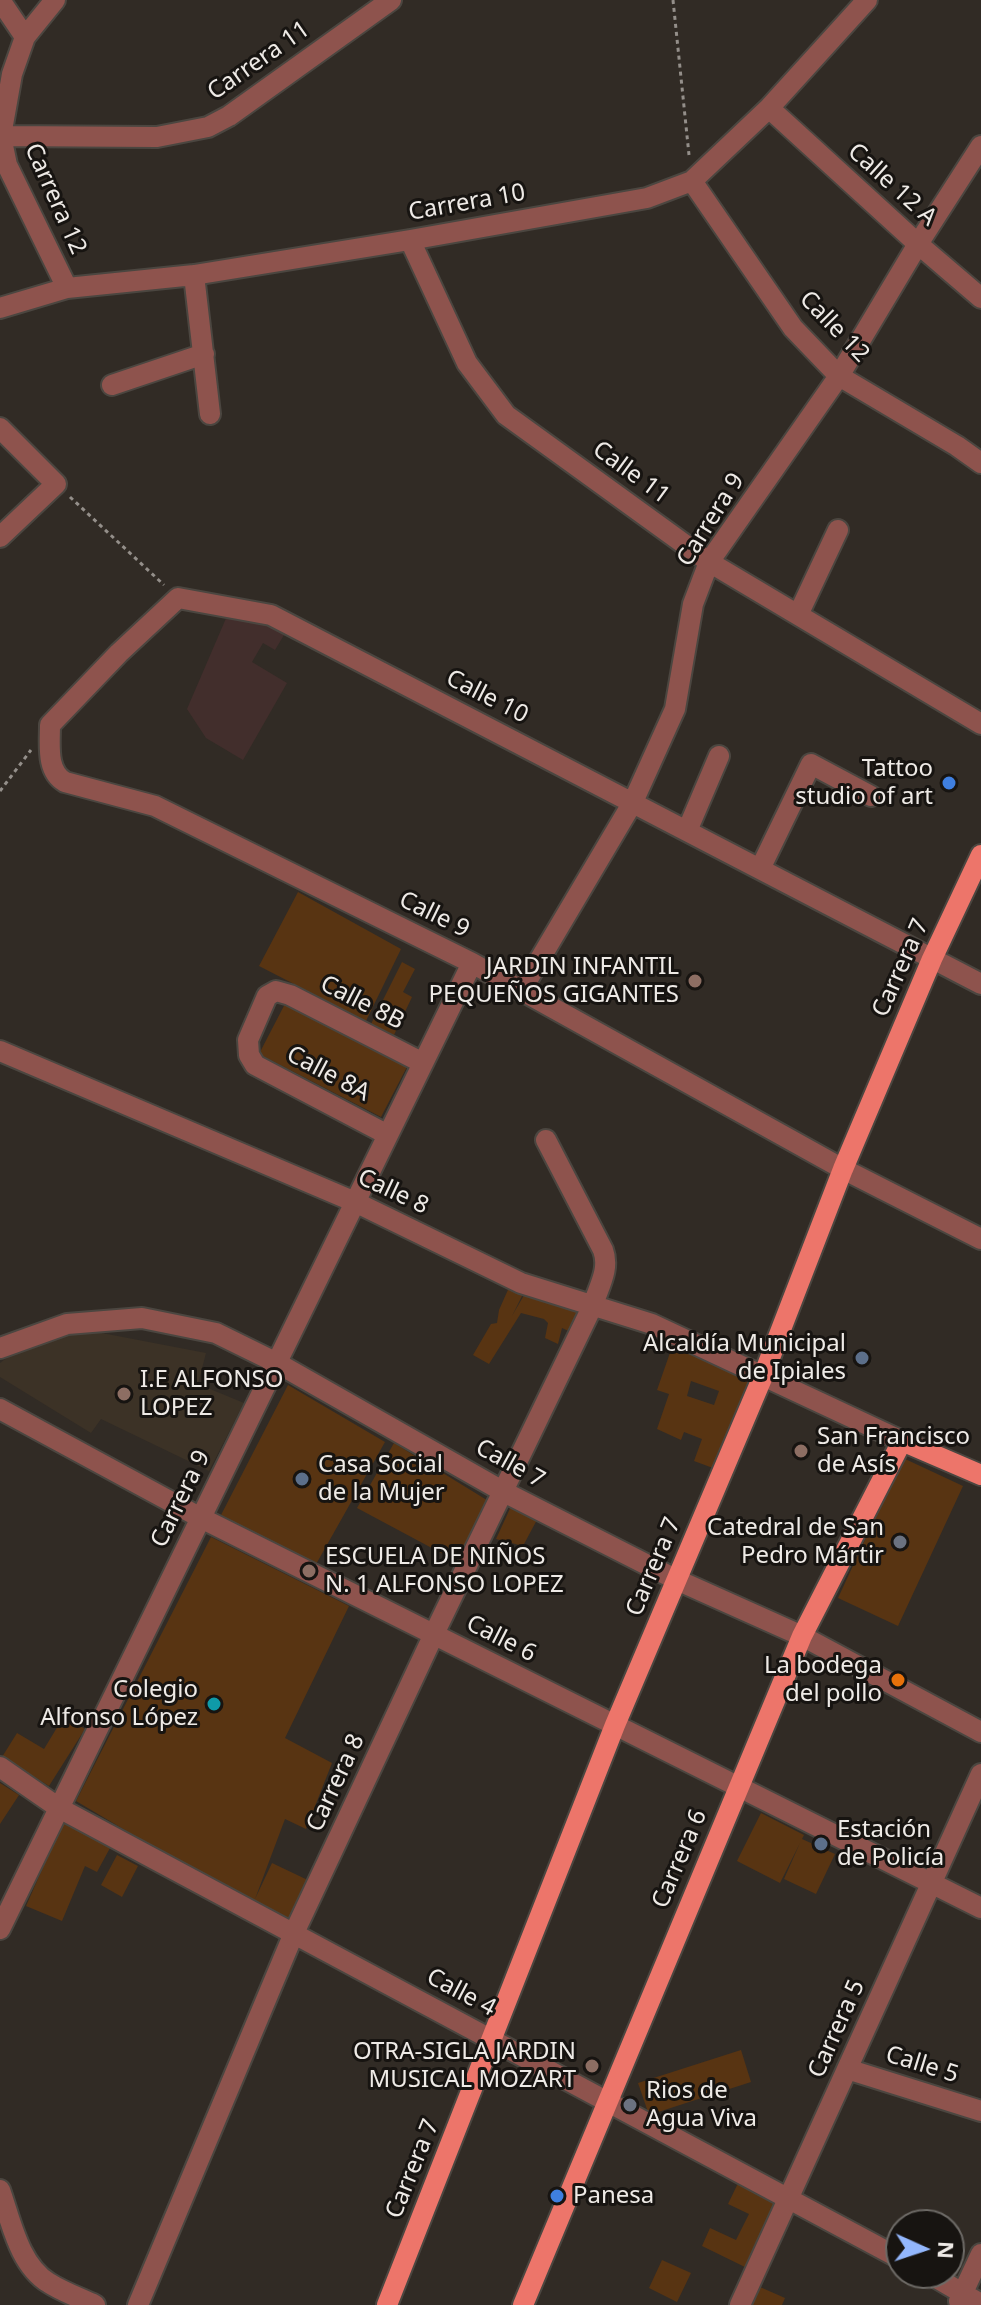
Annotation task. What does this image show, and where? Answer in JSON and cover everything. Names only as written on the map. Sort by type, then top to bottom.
[{"type":"main road","name":"Carrera 7","points":[[387,2305],[615,1725],[763,1376],[843,1169],[932,959],[981,855]]},
{"type":"main road","points":[[902,1441],[981,1475]]},
{"type":"main road","name":"Carrera 6","points":[[523,2305],[802,1636],[902,1441]]},
{"type":"street","points":[[0,0],[25,37]]},
{"type":"street","name":"Carrera 12","points":[[55,0],[25,37],[12,74],[1,136],[7,165],[67,288]]},
{"type":"street","name":"Carrera 11","points":[[1,136],[157,137],[208,127],[229,116],[391,0]]},
{"type":"street","name":"Carrera 10","points":[[0,308],[67,288],[194,275],[647,198],[692,181],[769,108],[867,0]]},
{"type":"street","name":"Calle 12 A","points":[[769,108],[981,298]]},
{"type":"street","name":"Carrera 9","points":[[521,991],[633,802],[675,709],[693,604],[709,562],[839,376],[981,146]]},
{"type":"street","name":"Calle 12","points":[[692,181],[793,328],[839,376],[981,463]]},
{"type":"street","name":"Calle 11","points":[[410,240],[467,363],[506,415],[709,562],[981,724]]},
{"type":"street","points":[[194,275],[210,414]]},
{"type":"street","points":[[112,385],[204,354]]},
{"type":"street","points":[[0,428],[56,484],[0,537]]},
{"type":"street","points":[[798,615],[838,530]]},
{"type":"street","points":[[50,725],[119,653],[178,598]]},
{"type":"street","name":"Calle 10","points":[[178,598],[271,615],[981,984]]},
{"type":"street","name":"Calle 9","points":[[50,725],[52,767],[57,777],[65,782],[155,806],[472,963],[843,1169],[981,1239]]},
{"type":"street","points":[[687,831],[719,756]]},
{"type":"street","points":[[760,869],[811,764],[871,796]]},
{"type":"street","name":"Carrera 9","points":[[0,1929],[472,963]]},
{"type":"street","name":"Calle 8B","points":[[276,991],[290,995],[423,1063]]},
{"type":"street","name":"Calle 8A","points":[[276,991],[267,996],[248,1040],[249,1055],[255,1065],[388,1135]]},
{"type":"street","name":"Calle 8","points":[[0,1051],[355,1202],[521,1283],[595,1297],[902,1441]]},
{"type":"street","name":"Carrera 8","points":[[138,2305],[294,1933],[504,1492],[606,1268],[607,1260],[546,1140]]},
{"type":"street","name":"Calle 7","points":[[0,1348],[67,1324],[142,1318],[216,1333],[277,1363],[504,1492],[677,1580],[802,1636],[981,1732]]},
{"type":"street","name":"Calle 6","points":[[0,1409],[201,1518],[981,1908]]},
{"type":"street","name":"Calle 4","points":[[0,1767],[59,1808],[885,2250]]},
{"type":"street","name":"Carrera 5","points":[[740,2305],[981,1774]]},
{"type":"street","name":"Calle 5","points":[[847,2069],[981,2111]]},
{"type":"street","points":[[0,2190],[25,2257],[34,2271],[47,2282],[95,2305]]},
{"type":"street","points":[[981,2254],[960,2298],[981,2304]]},
{"type":"path","points":[[673,0],[692,181]]},
{"type":"path","points":[[56,484],[178,598]]},
{"type":"path","points":[[0,791],[50,725]]},
{"type":"shaded area","points":[[236,614],[287,630],[275,650],[263,643],[252,662],[287,683],[243,760],[206,738],[187,709],[227,616]]},
{"type":"shaded area","name":"I.E ALFONSO LOPEZ","points":[[81,1329],[206,1353],[198,1384],[244,1403],[209,1471],[101,1419],[91,1433],[0,1377],[0,1363],[8,1357]]},
{"type":"building","points":[[298,892],[401,949],[366,1021],[259,966]]},
{"type":"building","points":[[402,962],[415,969],[403,992],[412,997],[394,1035],[371,1024]]},
{"type":"building","points":[[287,1000],[409,1063],[381,1117],[259,1054]]},
{"type":"building","points":[[511,1283],[525,1290],[512,1316],[527,1290],[582,1305],[571,1332],[562,1328],[558,1344],[545,1338],[548,1323],[544,1319],[521,1313],[489,1364],[473,1355],[491,1324],[497,1323],[499,1310]]},
{"type":"building","points":[[672,1347],[754,1375],[721,1471],[694,1461],[702,1439],[684,1432],[681,1440],[657,1429],[669,1394],[657,1390]],"holes":[[[691,1381],[719,1391],[714,1405],[687,1396]]]},
{"type":"building","name":"Casa Social de la Mujer","points":[[288,1385],[385,1442],[315,1566],[221,1515]]},
{"type":"building","points":[[394,1443],[490,1502],[458,1562],[357,1508]]},
{"type":"building","name":"Catedral de San Pedro Mártir","points":[[903,1458],[963,1486],[898,1626],[838,1598]]},
{"type":"building","points":[[513,1502],[539,1516],[523,1546],[496,1539]]},
{"type":"building","name":"Colegio Alfonso López","points":[[211,1537],[349,1606],[285,1738],[332,1763],[306,1829],[285,1819],[255,1899],[272,1863],[314,1883],[294,1925],[251,1905],[76,1801]]},
{"type":"building","points":[[64,1716],[85,1729],[49,1786],[2,1757],[17,1733],[44,1749]]},
{"type":"building","points":[[0,1783],[19,1795],[0,1824]]},
{"type":"building","points":[[761,1813],[804,1835],[802,1839],[835,1854],[816,1894],[784,1879],[800,1843],[780,1883],[737,1861]]},
{"type":"building","points":[[63,1822],[110,1848],[97,1872],[85,1866],[62,1921],[26,1906]]},
{"type":"building","points":[[117,1855],[138,1866],[122,1897],[101,1885]]},
{"type":"building","points":[[741,2050],[751,2082],[649,2115],[638,2083]]},
{"type":"building","points":[[740,2179],[782,2199],[749,2269],[702,2246],[710,2228],[736,2240],[749,2214],[728,2204]]},
{"type":"building","points":[[662,2260],[691,2273],[677,2302],[649,2288]]},
{"type":"building","points":[[760,2287],[785,2298],[782,2305],[752,2305]]},
{"type":"place","name":"Tattoo studio of art","points":[[949,783]]},
{"type":"place","name":"JARDIN INFANTIL PEQUEÑOS GIGANTES","points":[[695,981]]},
{"type":"place","name":"Alcaldía Municipal de Ipiales","points":[[862,1358]]},
{"type":"place","name":"I.E ALFONSO LOPEZ","points":[[124,1394]]},
{"type":"place","name":"San Francisco de Asís","points":[[801,1451]]},
{"type":"place","name":"Casa Social de la Mujer","points":[[302,1479]]},
{"type":"place","name":"Catedral de San Pedro Mártir","points":[[900,1542]]},
{"type":"place","name":"ESCUELA DE NIÑOS N. 1 ALFONSO LOPEZ","points":[[309,1571]]},
{"type":"place","name":"La bodega del pollo","points":[[898,1680]]},
{"type":"place","name":"Colegio Alfonso López","points":[[214,1704]]},
{"type":"place","name":"Estación de Policía","points":[[821,1844]]},
{"type":"place","name":"OTRA-SIGLA JARDIN MUSICAL MOZART","points":[[592,2066]]},
{"type":"place","name":"Rios de Agua Viva","points":[[630,2105]]},
{"type":"place","name":"Panesa","points":[[557,2196]]}]
